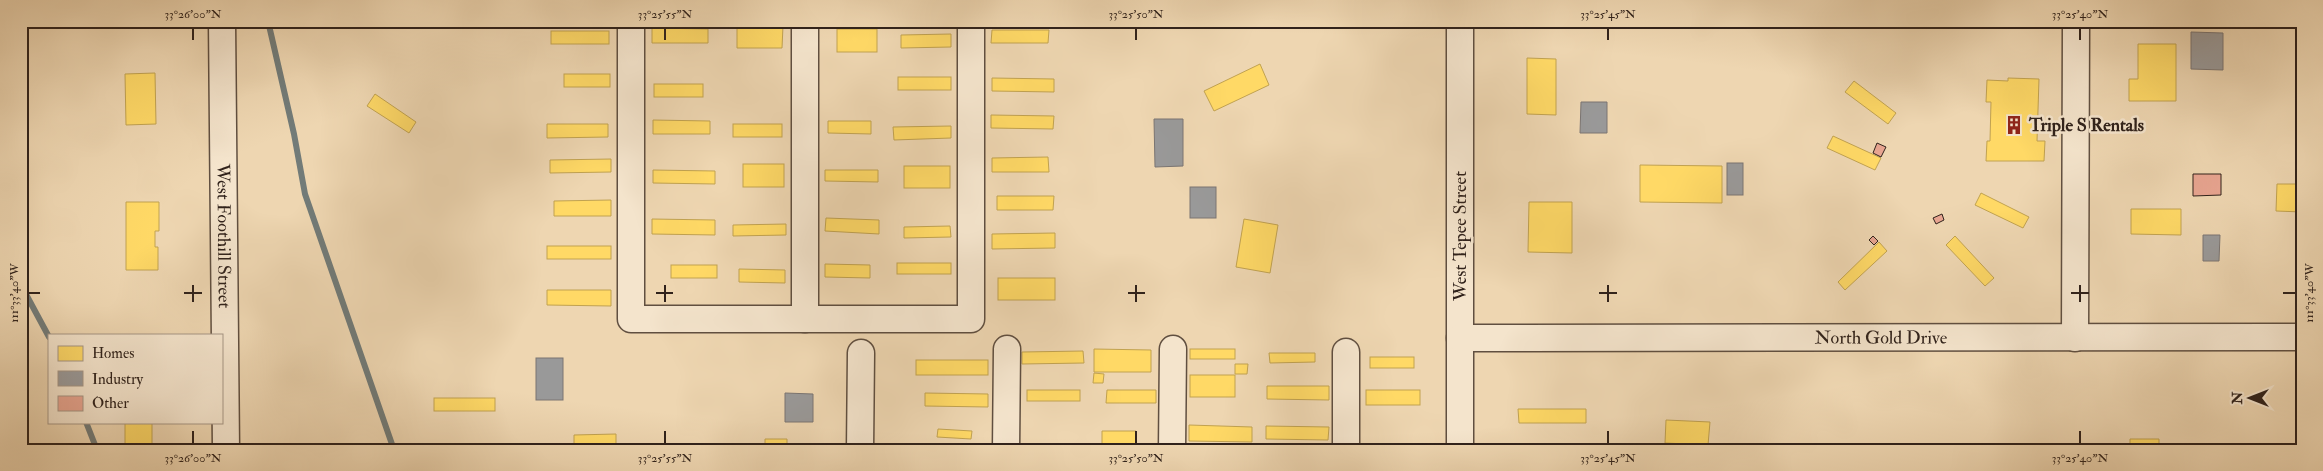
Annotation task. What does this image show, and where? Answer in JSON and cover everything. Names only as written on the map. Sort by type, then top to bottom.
[{"type":"street","name":"West Foothill Street","points":[[222,21],[226,450]]},
{"type":"street","points":[[631,21],[631,319],[971,319],[971,21]]},
{"type":"street","points":[[805,21],[805,319]]},
{"type":"street","name":"West Tepee Street","points":[[1460,21],[1460,450]]},
{"type":"street","points":[[2075,338],[2076,21]]},
{"type":"street","name":"North Gold Drive","points":[[1460,338],[1747,336],[2302,337]]},
{"type":"street","points":[[1172,450],[1173,348]]},
{"type":"street","points":[[1006,349],[1006,450]]},
{"type":"street","points":[[1346,352],[1346,450]]},
{"type":"street","points":[[860,353],[860,450]]},
{"type":"building: Homes","points":[[737,25],[783,26],[782,48],[737,48]]},
{"type":"building: Homes","points":[[652,28],[708,29],[708,43],[652,43]]},
{"type":"building: Homes","points":[[837,29],[877,29],[877,52],[837,52]]},
{"type":"building: Homes","points":[[992,30],[1049,30],[1048,43],[991,43]]},
{"type":"building: Homes","points":[[551,31],[609,31],[609,44],[551,44]]},
{"type":"building: Homes","points":[[951,34],[951,47],[901,48],[901,35]]},
{"type":"building: Homes","points":[[2138,44],[2176,44],[2176,101],[2129,101],[2129,79],[2138,79]]},
{"type":"building: Homes","points":[[1527,58],[1556,59],[1556,115],[1527,114]]},
{"type":"building: Homes","points":[[1260,64],[1269,85],[1214,111],[1204,91]]},
{"type":"building: Homes","points":[[155,73],[156,124],[126,125],[125,74]]},
{"type":"building: Homes","points":[[564,74],[610,74],[610,87],[564,87]]},
{"type":"building: Homes","points":[[898,77],[951,77],[951,90],[898,90]]},
{"type":"building: Homes","points":[[992,78],[1054,79],[1054,92],[992,91]]},
{"type":"building: Homes","name":"Triple S Rentals","points":[[2008,78],[2039,79],[2037,141],[2045,141],[2044,161],[1986,161],[1987,141],[1990,141],[1991,102],[1986,102],[1987,80],[2008,81]]},
{"type":"building: Homes","points":[[1854,81],[1896,113],[1888,124],[1845,92]]},
{"type":"building: Homes","points":[[654,84],[703,84],[703,97],[654,97]]},
{"type":"building: Homes","points":[[375,94],[416,122],[409,133],[367,106]]},
{"type":"building: Homes","points":[[991,115],[1054,116],[1053,129],[991,128]]},
{"type":"building: Homes","points":[[653,120],[710,121],[710,134],[653,134]]},
{"type":"building: Homes","points":[[828,121],[871,121],[871,134],[828,133]]},
{"type":"building: Homes","points":[[547,124],[608,124],[608,137],[547,138]]},
{"type":"building: Homes","points":[[733,124],[782,124],[782,137],[733,137]]},
{"type":"building: Homes","points":[[951,126],[951,138],[894,140],[893,127]]},
{"type":"building: Homes","points":[[1833,136],[1881,158],[1875,170],[1827,148]]},
{"type":"building: Homes","points":[[1048,157],[1049,172],[992,172],[992,158]]},
{"type":"building: Homes","points":[[611,159],[611,172],[550,173],[550,160]]},
{"type":"building: Homes","points":[[743,164],[784,164],[784,187],[743,187]]},
{"type":"building: Homes","points":[[1640,165],[1722,166],[1722,203],[1640,202]]},
{"type":"building: Homes","points":[[904,166],[950,166],[950,188],[904,188]]},
{"type":"building: Homes","points":[[653,170],[715,171],[715,184],[653,183]]},
{"type":"building: Homes","points":[[825,170],[878,170],[878,182],[825,181]]},
{"type":"building: Homes","points":[[2277,184],[2302,184],[2302,212],[2276,211]]},
{"type":"building: Homes","points":[[1981,193],[2029,217],[2023,228],[1975,205]]},
{"type":"building: Homes","points":[[997,196],[1054,196],[1053,210],[997,210]]},
{"type":"building: Homes","points":[[611,200],[611,216],[554,216],[554,201]]},
{"type":"building: Homes","points":[[126,202],[159,202],[159,231],[155,231],[155,247],[158,247],[158,270],[126,270]]},
{"type":"building: Homes","points":[[1529,202],[1572,202],[1572,253],[1528,252]]},
{"type":"building: Homes","points":[[2131,209],[2181,209],[2181,235],[2131,234]]},
{"type":"building: Homes","points":[[826,218],[879,220],[879,234],[825,231]]},
{"type":"building: Homes","points":[[652,219],[715,220],[715,235],[652,234]]},
{"type":"building: Homes","points":[[1244,219],[1278,225],[1270,273],[1236,267]]},
{"type":"building: Homes","points":[[786,224],[786,235],[733,236],[733,225]]},
{"type":"building: Homes","points":[[950,226],[951,237],[904,238],[904,227]]},
{"type":"building: Homes","points":[[1055,233],[1055,248],[992,249],[992,234]]},
{"type":"building: Homes","points":[[1955,236],[1994,278],[1985,286],[1946,245]]},
{"type":"building: Homes","points":[[1879,242],[1887,251],[1845,290],[1838,282]]},
{"type":"building: Homes","points":[[547,246],[611,246],[611,259],[547,259]]},
{"type":"building: Homes","points":[[897,263],[951,263],[951,274],[897,274]]},
{"type":"building: Homes","points":[[825,264],[870,265],[870,278],[825,277]]},
{"type":"building: Homes","points":[[671,265],[717,265],[717,278],[671,278]]},
{"type":"building: Homes","points":[[739,269],[785,270],[785,283],[739,282]]},
{"type":"building: Homes","points":[[998,278],[1055,278],[1055,300],[998,300]]},
{"type":"building: Homes","points":[[547,290],[611,290],[611,306],[547,305]]},
{"type":"building: Homes","points":[[1094,349],[1151,350],[1151,372],[1094,372]]},
{"type":"building: Homes","points":[[1190,349],[1235,349],[1235,359],[1190,359]]},
{"type":"building: Homes","points":[[1083,351],[1084,363],[1022,364],[1022,352]]},
{"type":"building: Homes","points":[[1269,353],[1315,353],[1315,362],[1270,363]]},
{"type":"building: Homes","points":[[1370,357],[1414,357],[1414,368],[1370,368]]},
{"type":"building: Homes","points":[[916,360],[988,360],[988,375],[916,375]]},
{"type":"building: Homes","points":[[1235,364],[1248,364],[1247,374],[1235,374]]},
{"type":"building: Homes","points":[[1094,373],[1104,374],[1103,383],[1093,383]]},
{"type":"building: Homes","points":[[1190,375],[1235,375],[1235,397],[1190,397]]},
{"type":"building: Homes","points":[[1267,386],[1329,386],[1329,400],[1267,399]]},
{"type":"building: Homes","points":[[1027,390],[1080,390],[1080,401],[1027,401]]},
{"type":"building: Homes","points":[[1107,390],[1156,390],[1156,403],[1106,403]]},
{"type":"building: Homes","points":[[1366,390],[1420,390],[1420,405],[1366,405]]},
{"type":"building: Homes","points":[[925,393],[988,394],[988,407],[925,406]]},
{"type":"building: Homes","points":[[434,398],[495,398],[495,411],[434,411]]},
{"type":"building: Homes","points":[[1518,409],[1586,409],[1586,423],[1519,423]]},
{"type":"building: Homes","points":[[1666,420],[1710,422],[1708,445],[1665,443]]},
{"type":"building: Homes","points":[[125,424],[152,424],[152,445],[125,445]]},
{"type":"building: Homes","points":[[1189,425],[1252,427],[1252,442],[1189,441]]},
{"type":"building: Homes","points":[[1266,426],[1329,427],[1328,440],[1266,439]]},
{"type":"building: Homes","points":[[938,429],[972,431],[971,439],[937,437]]},
{"type":"building: Homes","points":[[1102,431],[1136,431],[1136,446],[1102,445]]},
{"type":"building: Homes","points":[[616,434],[616,450],[559,450],[559,447],[574,447],[574,435]]},
{"type":"building: Homes","points":[[765,439],[787,439],[787,449],[809,450],[751,450],[765,449]]},
{"type":"building: Homes","points":[[2130,439],[2159,439],[2159,449],[2130,450]]},
{"type":"building: Industry","points":[[2191,32],[2223,33],[2223,70],[2191,69]]},
{"type":"building: Industry","points":[[1581,102],[1607,102],[1607,133],[1580,133]]},
{"type":"building: Industry","points":[[1154,119],[1183,119],[1183,166],[1155,167]]},
{"type":"building: Industry","points":[[1727,163],[1743,163],[1743,195],[1727,195]]},
{"type":"building: Industry","points":[[1190,187],[1216,187],[1216,218],[1190,218]]},
{"type":"building: Industry","points":[[2203,235],[2220,235],[2219,261],[2203,261]]},
{"type":"building: Industry","points":[[536,358],[563,358],[563,400],[536,400]]},
{"type":"building: Industry","points":[[785,393],[813,394],[813,422],[785,422]]},
{"type":"building: Other","points":[[1877,143],[1886,147],[1881,157],[1873,153]]},
{"type":"building: Other","points":[[2193,174],[2221,174],[2221,195],[2193,196]]},
{"type":"building: Other","points":[[1942,214],[1944,220],[1936,224],[1933,218]]},
{"type":"building: Other","points":[[1873,236],[1878,241],[1874,245],[1869,240]]},
{"type":"waterway","points":[[268,21],[294,134],[305,194],[394,450]]},
{"type":"waterway","points":[[21,285],[48,335]]},
{"type":"waterway","points":[[87,424],[97,450]]},
{"type":"place","name":"Triple S Rentals","points":[[2014,125]]}]
